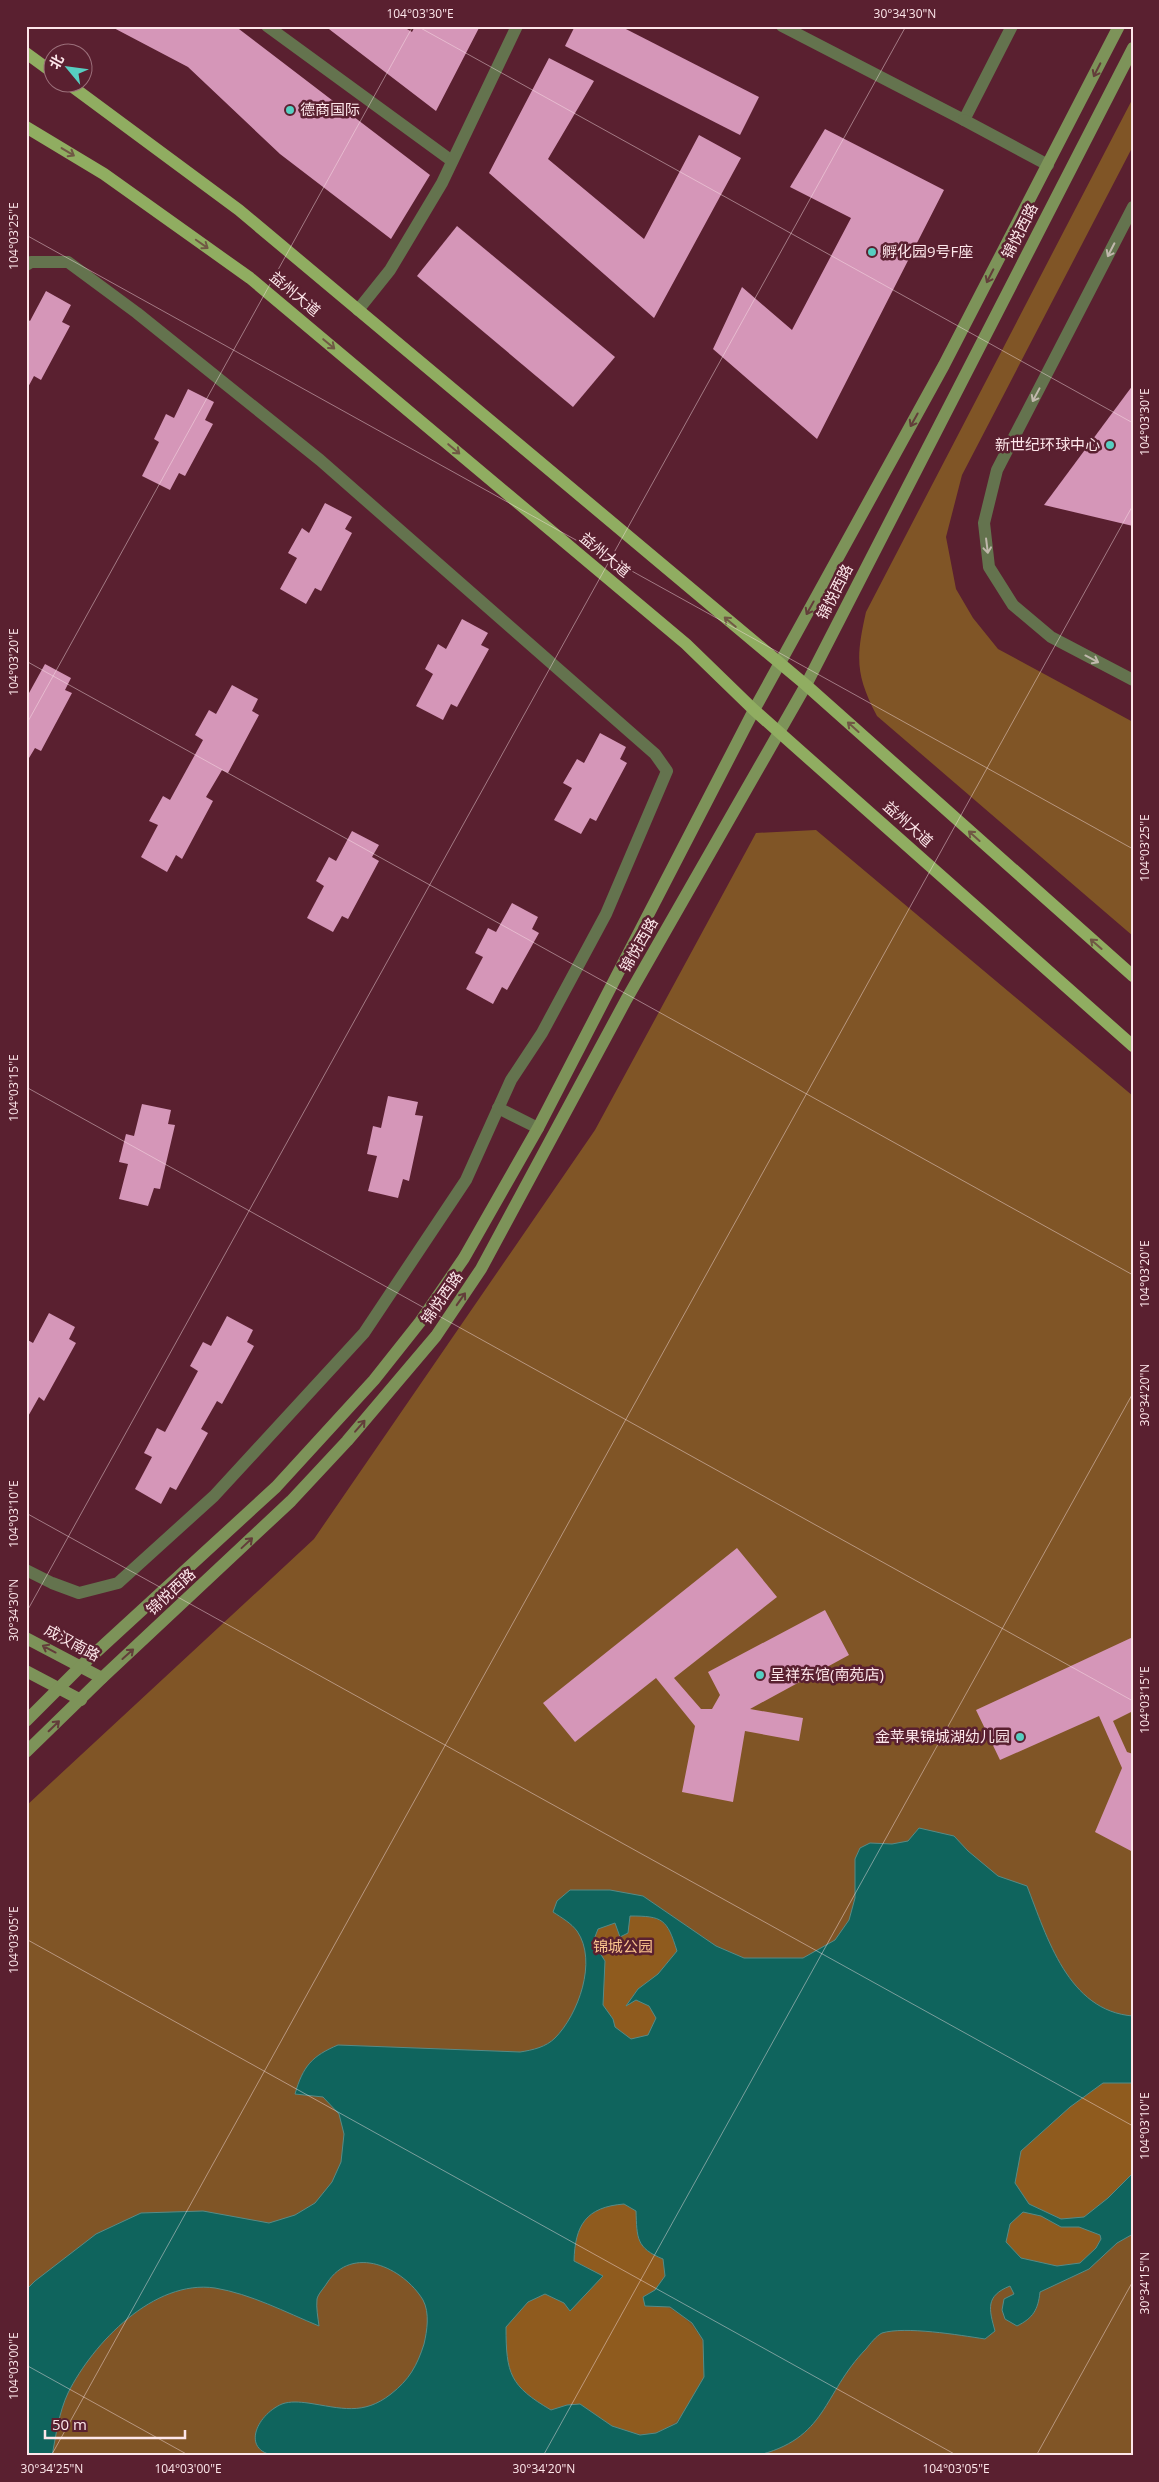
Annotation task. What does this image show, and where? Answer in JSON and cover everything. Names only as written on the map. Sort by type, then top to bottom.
[{"type":"main road","name":"锦悦西路","points":[[26,1721],[81,1666],[276,1487],[374,1380],[420,1322],[464,1258],[538,1128],[779,663],[944,365],[1119,26]]},
{"type":"main road","name":"锦悦西路","points":[[26,1752],[291,1501],[347,1441],[436,1336],[481,1269],[626,1000],[806,685],[1133,48]]},
{"type":"main road","points":[[26,53],[42,65]]},
{"type":"main road","name":"益州大道","points":[[80,92],[239,210],[806,685],[1133,976]]},
{"type":"main road","name":"益州大道","points":[[26,127],[104,174],[250,278],[686,644],[779,733],[1133,1046]]},
{"type":"main road","name":"成汉南路","points":[[26,1638],[102,1678]]},
{"type":"main road","points":[[26,1671],[81,1700]]},
{"type":"street","points":[[266,26],[452,161]]},
{"type":"street","points":[[358,310],[390,270],[442,183],[517,26]]},
{"type":"street","points":[[782,26],[1048,165]]},
{"type":"street","points":[[964,120],[1012,26]]},
{"type":"street","points":[[1133,207],[997,470],[984,523],[989,567],[1013,605],[1051,637],[1133,680]]},
{"type":"street","points":[[26,265],[31,262],[68,262],[138,313],[320,460],[655,754],[667,771],[606,914],[542,1033],[510,1080],[466,1180],[364,1333],[214,1496],[118,1582],[79,1593],[52,1583],[26,1570]]},
{"type":"street","points":[[498,1108],[538,1128]]},
{"type":"green space","points":[[1133,98],[1133,146],[962,475],[946,537],[956,589],[973,618],[998,649],[1133,722],[1133,936],[877,716],[861,677],[859,654],[866,612]]},
{"type":"green space","name":"锦城公园","points":[[816,830],[1133,1096],[1133,2456],[26,2456],[26,1806],[314,1539],[595,1130],[756,833]]},
{"type":"green space","points":[[630,1916],[650,1917],[662,1922],[670,1932],[677,1951],[658,1974],[638,1989],[627,2005],[636,2000],[649,2006],[657,2019],[648,2035],[631,2039],[615,2027],[613,2019],[603,2005],[602,1984],[593,1942],[598,1929],[615,1923],[628,1927]]},
{"type":"green space","points":[[1131,2082],[1131,2175],[1108,2198],[1084,2217],[1061,2219],[1029,2204],[1015,2183],[1021,2151],[1070,2107],[1103,2083]]},
{"type":"green space","points":[[624,2204],[636,2211],[638,2234],[644,2246],[655,2255],[663,2258],[665,2276],[655,2290],[643,2297],[667,2307],[688,2321],[701,2339],[705,2357],[703,2379],[688,2408],[679,2419],[668,2427],[657,2432],[644,2434],[629,2432],[612,2426],[577,2404],[569,2404],[551,2410],[527,2394],[519,2386],[509,2368],[507,2356],[506,2327],[528,2301],[545,2294],[564,2303],[570,2311],[575,2236],[586,2219],[603,2206]]},
{"type":"green space","points":[[1023,2212],[1041,2216],[1061,2227],[1079,2227],[1100,2235],[1101,2239],[1096,2248],[1080,2263],[1057,2266],[1021,2258],[1006,2242],[1010,2224]]},
{"type":"water","points":[[919,1828],[954,1836],[968,1851],[998,1876],[1027,1886],[1052,1948],[1076,1986],[1092,2001],[1111,2011],[1133,2016],[1133,2083],[1103,2083],[1070,2107],[1021,2151],[1015,2183],[1029,2204],[1061,2219],[1084,2217],[1108,2198],[1133,2173],[1133,2234],[1117,2243],[1089,2269],[1040,2292],[1036,2309],[1027,2320],[1017,2326],[1005,2319],[1002,2310],[1004,2299],[1014,2294],[1010,2286],[996,2294],[993,2299],[991,2316],[995,2331],[985,2339],[947,2333],[904,2330],[882,2333],[873,2340],[852,2366],[811,2427],[797,2438],[779,2448],[755,2456],[279,2456],[267,2453],[259,2448],[256,2441],[256,2433],[259,2424],[273,2409],[282,2404],[292,2402],[351,2409],[371,2405],[381,2401],[397,2389],[408,2378],[415,2366],[424,2344],[427,2328],[427,2311],[423,2300],[403,2278],[377,2264],[363,2263],[350,2265],[337,2271],[320,2293],[317,2302],[319,2326],[242,2294],[215,2288],[192,2288],[170,2294],[148,2304],[109,2335],[79,2374],[62,2408],[52,2456],[26,2456],[26,2290],[96,2234],[141,2213],[203,2211],[269,2223],[295,2215],[315,2203],[332,2182],[341,2162],[344,2134],[339,2114],[323,2097],[295,2094],[305,2069],[321,2053],[338,2045],[520,2052],[548,2044],[555,2038],[571,2016],[578,2002],[585,1972],[586,1957],[583,1943],[577,1931],[553,1912],[557,1901],[570,1890],[610,1890],[643,1896],[716,1946],[744,1958],[803,1958],[835,1940],[849,1920],[855,1898],[855,1859],[860,1848],[870,1843],[892,1844],[908,1841]],"holes":[[[630,1916],[650,1917],[662,1921],[670,1932],[677,1951],[658,1974],[638,1989],[626,2006],[636,2000],[649,2006],[656,2018],[648,2035],[631,2039],[615,2027],[613,2019],[603,2005],[605,1961],[593,1942],[598,1929],[615,1923],[620,1937],[628,1933]],[[624,2204],[636,2211],[640,2241],[648,2251],[663,2259],[665,2276],[655,2290],[643,2297],[645,2306],[670,2307],[692,2323],[703,2340],[704,2377],[677,2423],[656,2433],[640,2435],[612,2426],[580,2404],[567,2405],[551,2410],[527,2394],[519,2386],[509,2368],[506,2327],[528,2302],[545,2294],[564,2303],[570,2311],[603,2276],[574,2261],[575,2248],[580,2228],[585,2220],[600,2209]],[[1023,2212],[1041,2216],[1061,2227],[1079,2227],[1100,2235],[1101,2239],[1096,2248],[1080,2263],[1057,2266],[1021,2258],[1006,2242],[1010,2224]]]},
{"type":"building","name":"德商国际","points":[[110,26],[235,26],[430,175],[391,239],[280,154],[188,67]]},
{"type":"building","points":[[325,26],[402,26],[412,32],[415,26],[480,26],[436,111]]},
{"type":"building","points":[[575,26],[620,26],[759,97],[740,135],[565,46]]},
{"type":"building","points":[[549,58],[594,81],[548,159],[644,239],[699,135],[741,158],[654,318],[489,173]]},
{"type":"building","name":"孵化园9号F座","points":[[825,129],[944,190],[817,439],[713,349],[742,287],[792,330],[851,218],[790,187]]},
{"type":"building","points":[[457,226],[615,357],[573,407],[417,276]]},
{"type":"building","points":[[46,291],[71,305],[62,322],[70,326],[41,380],[34,376],[26,391],[26,318],[30,321]]},
{"type":"building","name":"新世纪环球中心","points":[[1133,385],[1133,526],[1044,505]]},
{"type":"building","points":[[188,389],[214,402],[205,420],[213,424],[185,476],[179,473],[170,490],[142,476],[159,442],[154,439],[166,414],[174,418]]},
{"type":"building","points":[[325,503],[352,517],[345,529],[352,533],[321,591],[315,588],[306,604],[280,589],[297,558],[288,553],[302,528],[309,533]]},
{"type":"building","points":[[462,619],[488,633],[481,645],[489,649],[457,707],[451,704],[443,720],[416,706],[433,674],[425,669],[438,644],[446,649]]},
{"type":"building","points":[[45,664],[71,678],[65,690],[72,693],[41,751],[35,748],[26,763],[26,691],[29,693]]},
{"type":"building","points":[[232,685],[258,699],[252,711],[259,715],[228,773],[222,770],[206,797],[213,801],[182,859],[176,855],[167,872],[141,857],[158,825],[149,821],[163,796],[170,800],[203,740],[195,735],[209,710],[216,714]]},
{"type":"building","points":[[600,733],[626,747],[620,759],[627,763],[596,821],[590,818],[581,834],[554,820],[572,788],[563,783],[577,759],[584,763]]},
{"type":"building","points":[[352,831],[379,845],[372,857],[379,861],[348,919],[342,916],[333,932],[307,918],[324,886],[316,881],[329,857],[336,861]]},
{"type":"building","points":[[512,903],[538,917],[532,929],[539,933],[507,990],[502,987],[493,1004],[466,989],[483,957],[475,953],[488,928],[496,932]]},
{"type":"building","points":[[388,1096],[418,1102],[415,1115],[423,1116],[409,1181],[403,1179],[398,1198],[368,1191],[377,1156],[367,1154],[373,1126],[381,1128]]},
{"type":"building","points":[[142,1104],[171,1110],[168,1124],[175,1125],[160,1189],[154,1188],[148,1206],[119,1199],[128,1164],[119,1162],[126,1134],[134,1136]]},
{"type":"building","points":[[49,1313],[75,1327],[69,1339],[76,1343],[44,1401],[39,1397],[26,1420],[26,1339],[33,1343]]},
{"type":"building","points":[[227,1316],[253,1330],[247,1342],[254,1346],[222,1404],[217,1401],[201,1429],[208,1433],[176,1490],[170,1487],[161,1504],[135,1489],[152,1457],[144,1453],[157,1428],[165,1432],[198,1371],[190,1366],[203,1342],[211,1346]]},
{"type":"building","name":"呈祥东馆(南苑店)","points":[[737,1548],[777,1597],[674,1678],[701,1709],[712,1709],[720,1695],[708,1672],[825,1610],[849,1655],[750,1709],[803,1718],[799,1741],[745,1731],[733,1802],[682,1792],[695,1726],[656,1678],[575,1742],[543,1703]]},
{"type":"building","name":"金苹果锦城湖幼儿园","points":[[1133,1637],[1133,1711],[1113,1721],[1127,1752],[1133,1754],[1133,1852],[1095,1832],[1122,1768],[1099,1716],[1000,1760],[976,1710]]},
{"type":"place","name":"德商国际","points":[[290,110]]},
{"type":"place","name":"孵化园9号F座","points":[[872,252]]},
{"type":"place","name":"新世纪环球中心","points":[[1110,445]]},
{"type":"place","name":"呈祥东馆(南苑店)","points":[[760,1675]]},
{"type":"place","name":"金苹果锦城湖幼儿园","points":[[1020,1737]]}]
